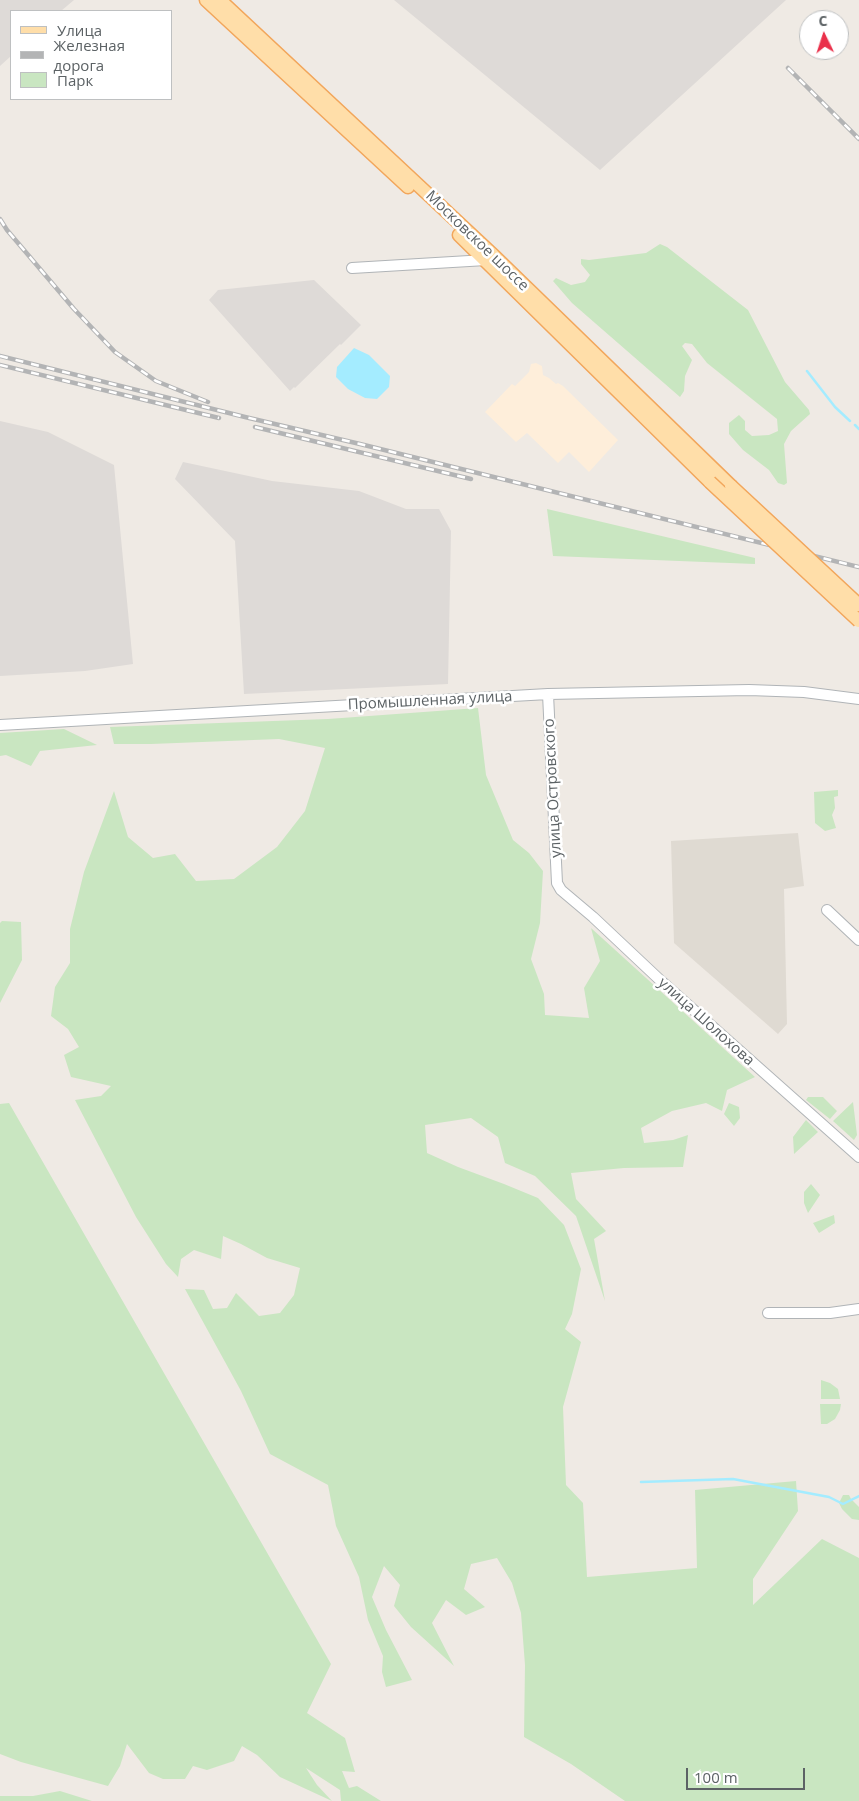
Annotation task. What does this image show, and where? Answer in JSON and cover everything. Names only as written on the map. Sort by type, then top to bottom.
[{"type":"main road","name":"Московское шоссе","points":[[206,0],[489,257],[710,482],[859,621]]},
{"type":"main road","name":"Московское шоссе","points":[[220,0],[489,257],[859,605]]},
{"type":"street","points":[[352,268],[489,257]]},
{"type":"street","name":"Промышленная улица","points":[[0,725],[548,694],[749,690],[814,693],[859,699]]},
{"type":"street","name":"улица Островского","points":[[548,694],[557,883]]},
{"type":"street","name":"улица Шолохова","points":[[557,883],[561,890],[593,917],[661,981],[859,1157]]},
{"type":"street","points":[[827,910],[859,940]]},
{"type":"street","points":[[768,1313],[830,1313],[859,1309]]},
{"type":"shaded area","points":[[0,0],[74,0],[62,10],[10,10],[10,57],[0,66]]},
{"type":"shaded area","points":[[394,0],[786,0],[600,170]]},
{"type":"shaded area","points":[[314,280],[361,325],[290,391],[209,300],[218,290]]},
{"type":"shaded area","points":[[536,363],[542,366],[543,375],[556,384],[558,383],[563,386],[618,440],[589,472],[569,452],[558,463],[527,433],[516,442],[485,412],[512,384],[515,386],[529,372],[531,364]]},
{"type":"shaded area","points":[[0,421],[48,432],[114,465],[133,664],[85,671],[0,676]]},
{"type":"shaded area","points":[[183,462],[272,481],[359,491],[406,509],[439,509],[451,531],[448,684],[244,694],[235,541],[175,479]]},
{"type":"shaded area","points":[[798,833],[804,886],[784,889],[787,1024],[778,1034],[674,943],[671,841]]},
{"type":"green space","points":[[660,244],[667,247],[748,310],[785,382],[809,410],[810,414],[791,431],[784,444],[787,483],[784,485],[778,483],[769,470],[743,450],[729,434],[729,423],[739,415],[745,421],[745,430],[752,436],[769,435],[778,431],[777,419],[707,363],[692,344],[685,343],[682,346],[692,360],[685,376],[684,391],[680,397],[572,303],[553,281],[556,278],[571,285],[585,282],[590,275],[581,264],[581,259],[589,260],[646,253]]},
{"type":"green space","points":[[547,509],[755,558],[755,564],[553,556]]},
{"type":"green space","points":[[478,708],[486,775],[513,840],[529,853],[543,871],[540,923],[531,959],[544,994],[545,1015],[589,1018],[584,988],[600,961],[591,928],[755,1077],[727,1090],[722,1111],[706,1103],[672,1111],[641,1128],[644,1143],[673,1140],[688,1135],[683,1167],[624,1168],[571,1173],[576,1199],[606,1231],[594,1239],[605,1301],[576,1216],[535,1176],[505,1163],[498,1137],[471,1118],[425,1125],[427,1153],[538,1198],[564,1225],[581,1269],[572,1314],[565,1329],[581,1342],[563,1407],[566,1485],[583,1503],[587,1577],[697,1568],[695,1490],[796,1481],[798,1511],[753,1579],[753,1605],[822,1539],[859,1558],[859,1801],[625,1801],[571,1764],[524,1737],[525,1665],[521,1613],[512,1583],[497,1558],[471,1564],[464,1589],[485,1607],[466,1615],[446,1600],[432,1623],[454,1666],[411,1627],[394,1606],[400,1585],[384,1566],[372,1597],[386,1630],[412,1680],[386,1687],[382,1672],[383,1656],[368,1620],[359,1577],[336,1526],[328,1485],[270,1454],[241,1391],[185,1289],[204,1290],[213,1309],[227,1308],[236,1293],[259,1316],[280,1313],[294,1295],[300,1268],[267,1258],[223,1236],[221,1259],[194,1250],[181,1259],[178,1277],[166,1264],[136,1217],[75,1100],[101,1096],[111,1086],[71,1077],[64,1055],[79,1047],[68,1029],[51,1016],[55,987],[70,963],[70,929],[84,872],[114,791],[128,837],[153,858],[175,854],[196,881],[234,879],[277,847],[305,811],[325,748],[279,739],[114,744],[110,727],[328,719]]},
{"type":"green space","points":[[64,729],[97,745],[40,751],[31,766],[6,755],[0,756],[0,733]]},
{"type":"green space","points":[[838,790],[838,796],[834,797],[835,808],[832,815],[836,828],[825,831],[815,823],[814,792]]},
{"type":"green space","points":[[2,921],[21,922],[22,960],[0,1003],[0,923]]},
{"type":"green space","points":[[808,1097],[823,1097],[837,1111],[830,1119],[806,1100]]},
{"type":"green space","points":[[853,1102],[857,1135],[854,1140],[833,1121]]},
{"type":"green space","points":[[9,1103],[331,1664],[307,1713],[345,1738],[355,1772],[342,1771],[349,1788],[357,1786],[381,1801],[341,1801],[340,1790],[306,1768],[317,1785],[332,1801],[280,1777],[257,1755],[242,1746],[234,1761],[207,1770],[193,1766],[185,1779],[163,1779],[149,1773],[127,1744],[120,1766],[108,1786],[21,1762],[0,1754],[0,1104]]},
{"type":"green space","points":[[729,1103],[739,1107],[740,1118],[734,1126],[724,1114]]},
{"type":"green space","points":[[806,1120],[818,1132],[794,1154],[793,1137]]},
{"type":"green space","points":[[811,1184],[820,1195],[808,1213],[804,1203],[804,1192]]},
{"type":"green space","points":[[834,1215],[835,1223],[819,1233],[813,1223]]},
{"type":"green space","points":[[821,1380],[830,1383],[838,1389],[840,1399],[821,1399]]},
{"type":"green space","points":[[820,1404],[841,1404],[835,1419],[827,1424],[821,1424]]},
{"type":"green space","points":[[843,1495],[849,1495],[859,1507],[859,1520],[852,1519],[842,1509],[839,1503]]},
{"type":"green space","points":[[60,1791],[92,1801],[0,1801],[0,1796],[33,1796]]},
{"type":"water","points":[[354,348],[369,355],[390,376],[389,387],[377,399],[365,398],[348,389],[336,377],[337,367]]},
{"type":"waterway","points":[[807,371],[835,407],[850,421]]},
{"type":"waterway","points":[[855,425],[859,429]]},
{"type":"waterway","points":[[641,1482],[733,1479],[829,1497],[843,1504],[859,1496]]},
{"type":"railway","points":[[788,68],[859,139]]},
{"type":"railway","points":[[0,219],[7,230],[74,309],[115,352],[156,381],[208,402]]},
{"type":"railway","points":[[0,356],[859,567]]},
{"type":"railway","points":[[0,365],[219,418]]},
{"type":"railway","points":[[255,427],[471,479]]}]
